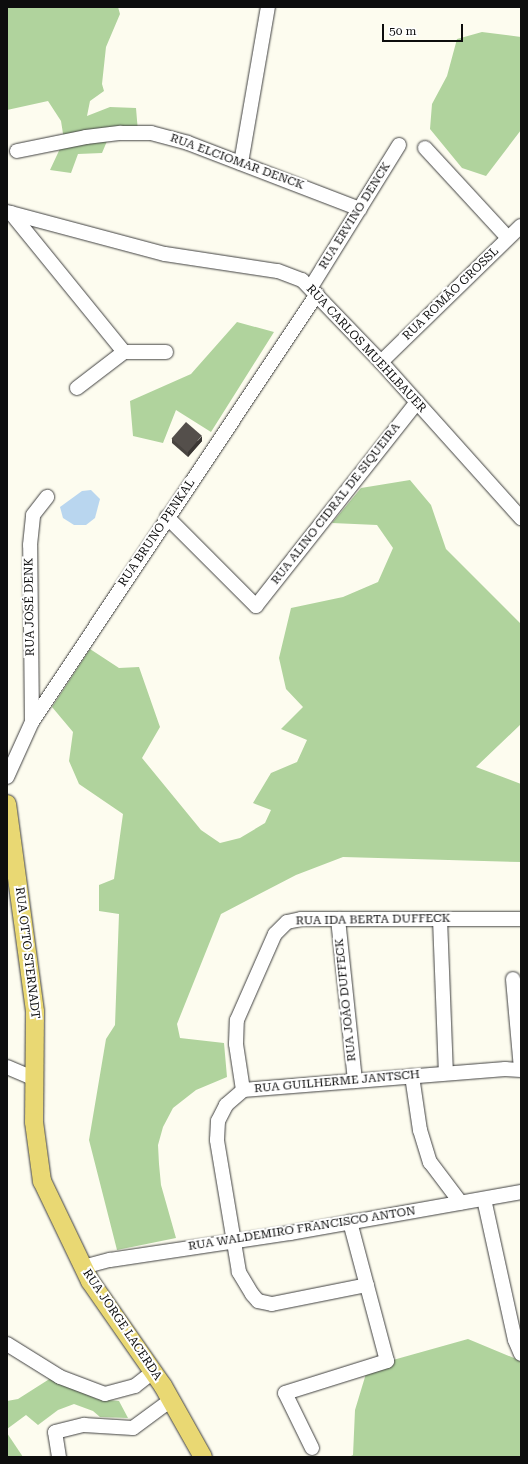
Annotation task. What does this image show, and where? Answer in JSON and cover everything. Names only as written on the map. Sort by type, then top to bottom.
[{"type":"main road","name":"RUA OTTO STERNADT","points":[[7,804],[36,1012],[35,1079]]},
{"type":"main road","name":"RUA JORGE LACERDA","points":[[35,1079],[34,1122],[39,1169],[47,1194],[82,1267],[100,1298],[153,1372],[171,1400],[203,1457]]},
{"type":"street","points":[[241,163],[268,7]]},
{"type":"street","name":"RUA ELCIOMAR DENCK","points":[[17,151],[86,137],[138,132],[177,139],[360,209]]},
{"type":"street","name":"RUA ERVINO DENCK","points":[[314,291],[360,209],[399,145]]},
{"type":"street","points":[[425,148],[508,238]]},
{"type":"street","points":[[9,212],[124,352]]},
{"type":"street","name":"RUA CARLOS MUEHLBAUER","points":[[9,212],[165,254],[278,271],[294,276],[314,291],[381,362],[521,518]]},
{"type":"street","name":"RUA ROMÃO GROSSL","points":[[381,362],[521,226]]},
{"type":"street","name":"RUA BRUNO PENKAL","points":[[7,777],[32,722],[314,291]]},
{"type":"street","points":[[77,388],[124,352],[166,352]]},
{"type":"street","name":"RUA ALINO CIDRAL DE SIQUEIRA","points":[[167,517],[256,606],[417,402]]},
{"type":"street","name":"RUA JOSÉ DENK","points":[[32,722],[31,532],[34,515],[47,497]]},
{"type":"street","name":"RUA JOÃO DUFFECK","points":[[338,919],[355,1081]]},
{"type":"street","points":[[440,919],[446,1073]]},
{"type":"street","name":"RUA IDA BERTA DUFFECK","points":[[242,1090],[236,1044],[237,1020],[275,934],[280,927],[295,920],[521,919]]},
{"type":"street","points":[[513,979],[521,1070]]},
{"type":"street","points":[[7,1067],[35,1079]]},
{"type":"street","name":"RUA GUILHERME JANTSCH","points":[[367,1285],[265,1304],[252,1294],[239,1272],[216,1130],[226,1105],[242,1090],[446,1073],[521,1070]]},
{"type":"street","points":[[412,1076],[420,1130],[430,1162],[461,1202]]},
{"type":"street","name":"RUA WALDEMIRO FRANCISCO ANTON","points":[[82,1267],[110,1260],[234,1242],[521,1192]]},
{"type":"street","points":[[484,1199],[515,1340],[521,1354]]},
{"type":"street","points":[[312,1448],[285,1392],[387,1361],[350,1222]]},
{"type":"street","points":[[7,1344],[60,1377],[105,1394],[135,1386],[153,1372]]},
{"type":"street","points":[[59,1457],[55,1432],[84,1426],[133,1428],[171,1400]]},
{"type":"green space","points":[[7,7],[118,7],[120,14],[106,47],[102,84],[104,91],[90,101],[87,116],[110,107],[136,108],[138,132],[110,134],[102,153],[78,154],[71,173],[50,170],[64,140],[61,121],[48,101],[7,110]]},
{"type":"green space","points":[[482,32],[521,37],[521,130],[486,176],[462,168],[430,129],[432,104],[447,76],[457,39]]},
{"type":"green space","points":[[237,322],[274,332],[211,432],[176,410],[163,443],[133,436],[130,401],[191,374]]},
{"type":"green space","points":[[410,480],[431,505],[446,549],[521,624],[521,724],[476,767],[521,784],[521,862],[343,857],[296,875],[221,914],[177,1024],[180,1038],[224,1043],[227,1077],[196,1090],[173,1108],[163,1127],[158,1145],[161,1185],[176,1238],[117,1250],[89,1140],[106,1039],[115,1025],[119,914],[99,911],[99,885],[114,879],[123,814],[79,784],[69,761],[73,732],[52,707],[90,649],[119,668],[139,667],[160,727],[142,758],[201,830],[220,843],[240,838],[265,823],[271,810],[253,803],[271,773],[297,762],[307,740],[281,729],[303,707],[286,689],[279,658],[291,608],[343,597],[378,582],[393,548],[377,525],[332,523],[361,488]]},
{"type":"green space","points":[[468,1339],[521,1361],[521,1457],[349,1457],[353,1455],[355,1410],[368,1367]]},
{"type":"green space","points":[[51,1378],[97,1399],[119,1401],[128,1418],[100,1417],[93,1411],[74,1404],[58,1410],[38,1425],[26,1415],[7,1429],[7,1401],[18,1399]]},
{"type":"green space","points":[[7,1433],[23,1457],[7,1457]]},
{"type":"water","points":[[91,490],[100,499],[95,518],[86,525],[74,525],[63,518],[60,507],[82,491]]},
{"type":"building","points":[[186,422],[202,436],[187,452],[172,439]]}]
